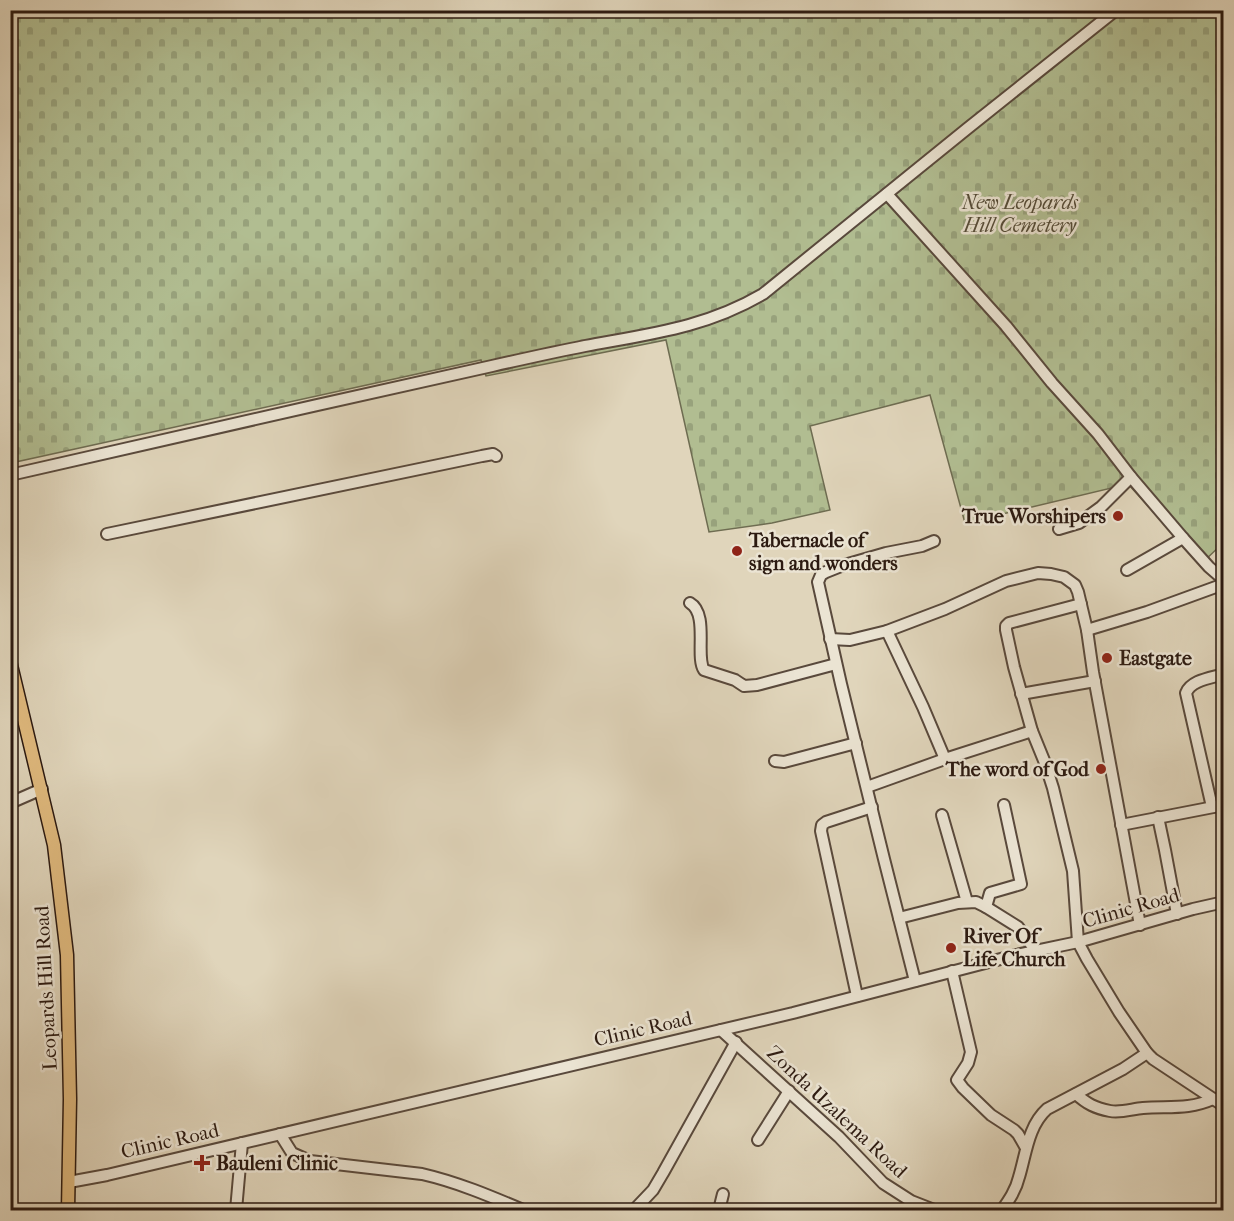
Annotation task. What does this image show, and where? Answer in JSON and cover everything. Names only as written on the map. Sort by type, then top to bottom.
[{"type":"main road","name":"Leopards Hill Road","points":[[10,661],[54,845],[67,956],[70,1099],[68,1210]]},
{"type":"street","points":[[10,475],[584,346],[665,332],[709,320],[741,307],[763,294],[1116,10]]},
{"type":"street","points":[[887,194],[1006,326],[1052,383],[1098,434],[1131,477],[1224,582],[1148,612],[1087,630]]},
{"type":"street","points":[[107,534],[482,456],[493,454],[496,456]]},
{"type":"street","points":[[1059,529],[1079,522],[1095,512],[1131,477]]},
{"type":"street","points":[[1127,570],[1184,538]]},
{"type":"street","points":[[915,981],[836,664],[818,582],[821,575],[841,566],[934,541]]},
{"type":"street","points":[[830,639],[850,640],[887,631],[945,609],[1006,581],[1038,573],[1064,577],[1075,585],[1087,630],[1140,925]]},
{"type":"street","points":[[690,603],[698,611],[704,670],[747,686],[836,664]]},
{"type":"street","points":[[1080,604],[1009,623],[1006,626],[1009,648],[1021,694],[1053,788],[1072,871],[1078,942],[1119,1012],[1147,1053],[1224,1106]]},
{"type":"street","points":[[887,631],[945,759]]},
{"type":"street","points":[[1212,807],[1186,693],[1192,684],[1224,674]]},
{"type":"street","points":[[1021,694],[1095,681]]},
{"type":"street","points":[[867,787],[1032,731]]},
{"type":"street","points":[[775,760],[784,762],[856,742]]},
{"type":"street","points":[[10,803],[42,789]]},
{"type":"street","points":[[986,907],[990,893],[1021,884],[1004,805]]},
{"type":"street","points":[[1121,825],[1224,805]]},
{"type":"street","points":[[857,996],[820,831],[826,822],[872,807]]},
{"type":"street","points":[[942,815],[967,902]]},
{"type":"street","points":[[1158,817],[1177,914]]},
{"type":"street","points":[[899,918],[967,902],[976,902],[1018,927],[1036,951]]},
{"type":"street","name":"Clinic Road","points":[[69,1182],[107,1175],[721,1030],[952,971],[1078,942],[1224,902]]},
{"type":"street","points":[[952,971],[971,1052],[968,1063],[957,1080],[980,1105],[1018,1134],[1026,1148]]},
{"type":"street","name":"Zonda Uzalema Road","points":[[721,1030],[839,1137],[883,1183],[911,1201],[934,1210]]},
{"type":"street","points":[[634,1210],[653,1190],[736,1042]]},
{"type":"street","points":[[1002,1210],[1014,1191],[1026,1148],[1041,1114],[1123,1069],[1147,1053]]},
{"type":"street","points":[[758,1140],[789,1091]]},
{"type":"street","points":[[1076,1094],[1088,1105],[1111,1111],[1186,1107],[1213,1099]]},
{"type":"street","points":[[280,1134],[292,1153],[310,1161],[434,1176],[471,1188],[524,1210]]},
{"type":"street","points":[[236,1210],[242,1143]]},
{"type":"street","points":[[719,1210],[723,1194]]},
{"type":"green space","name":"New Leopards Hill Cemetery","points":[[10,11],[1223,11],[1223,543],[1201,564],[1128,484],[965,523],[930,395],[810,426],[830,510],[772,523],[709,532],[666,340],[486,376],[481,360],[11,463]]},
{"type":"place","name":"True Worshipers","points":[[1118,516]]},
{"type":"place","name":"Tabernacle of sign and wonders","points":[[737,551]]},
{"type":"place","name":"Eastgate","points":[[1107,658]]},
{"type":"place","name":"The word of God","points":[[1101,769]]},
{"type":"place","name":"River Of Life Church","points":[[951,948]]},
{"type":"place","name":"Bauleni Clinic","points":[[202,1163]]}]
